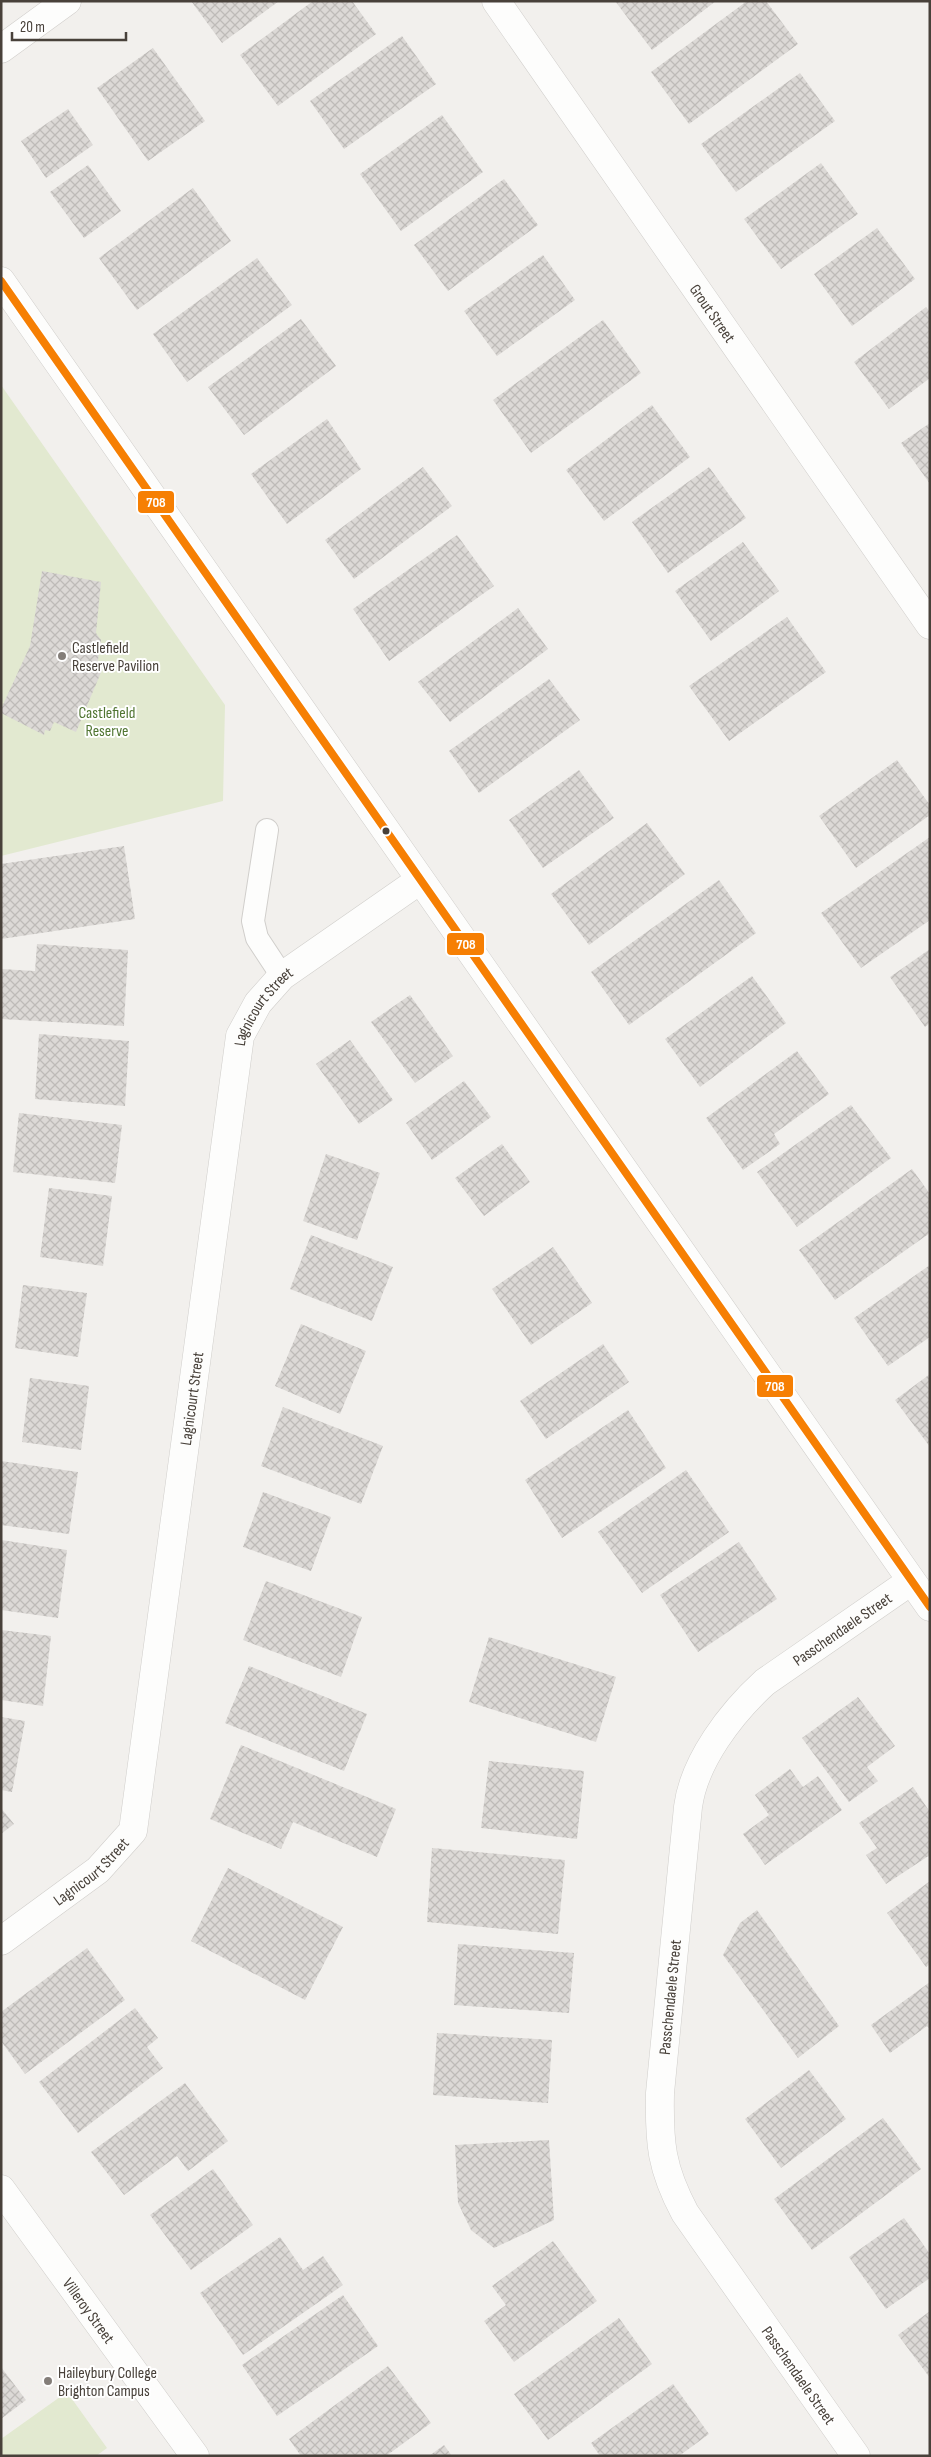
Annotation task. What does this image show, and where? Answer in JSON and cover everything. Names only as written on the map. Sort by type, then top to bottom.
[{"type":"street","points":[[1,49],[67,1]]},
{"type":"street","name":"Grout Street","points":[[496,1],[930,624]]},
{"type":"street","points":[[1,280],[930,1607]]},
{"type":"street","name":"Lagnicourt Street","points":[[1,1941],[98,1870],[133,1831],[237,1050],[244,1024],[265,994],[282,976],[420,880]]},
{"type":"street","name":"Passchendaele Street","points":[[856,2456],[681,2206],[668,2179],[660,2147],[660,2093],[688,1808],[692,1786],[698,1771],[733,1717],[750,1695],[765,1682],[911,1581]]},
{"type":"street","name":"Villeroy Street","points":[[1,2189],[195,2456]]},
{"type":"lane","points":[[267,830],[253,921],[257,938],[282,976]]},
{"type":"green space","name":"Castlefield Reserve","points":[[1,385],[225,705],[223,801],[1,856]]},
{"type":"green space","points":[[67,2392],[107,2448],[96,2456],[1,2456],[1,2439]]},
{"type":"building","points":[[191,1],[279,1],[222,43]]},
{"type":"building","points":[[313,1],[352,1],[376,34],[278,106],[240,55]]},
{"type":"building","points":[[615,1],[716,1],[652,50]]},
{"type":"building","points":[[747,1],[766,1],[798,44],[689,124],[651,72]]},
{"type":"building","points":[[402,36],[436,84],[344,149],[310,101]]},
{"type":"building","points":[[153,48],[205,121],[148,161],[97,88]]},
{"type":"building","points":[[800,73],[835,121],[736,192],[701,144]]},
{"type":"building","points":[[68,109],[93,145],[46,178],[21,141]]},
{"type":"building","points":[[442,115],[483,172],[401,231],[360,174]]},
{"type":"building","points":[[821,163],[858,214],[781,269],[744,219]]},
{"type":"building","points":[[88,165],[121,211],[84,238],[50,192]]},
{"type":"building","points":[[504,179],[538,225],[448,291],[414,245]]},
{"type":"building","points":[[193,188],[231,241],[137,310],[99,258]]},
{"type":"building","points":[[877,228],[915,279],[852,326],[814,274]]},
{"type":"building","points":[[543,255],[575,300],[497,356],[464,311]]},
{"type":"building","points":[[257,258],[292,305],[187,382],[153,334]]},
{"type":"building","points":[[926,307],[930,312],[930,378],[889,409],[854,362]]},
{"type":"building","points":[[301,319],[336,366],[244,435],[208,387]]},
{"type":"building","points":[[603,320],[641,373],[531,453],[493,400]]},
{"type":"building","points":[[652,405],[690,457],[604,521],[566,470]]},
{"type":"building","points":[[327,419],[361,469],[287,524],[251,474]]},
{"type":"building","points":[[930,423],[930,484],[901,443]]},
{"type":"building","points":[[423,467],[452,506],[354,579],[325,540]]},
{"type":"building","points":[[709,467],[746,518],[668,573],[632,522]]},
{"type":"building","points":[[457,535],[494,586],[389,661],[353,609]]},
{"type":"building","points":[[743,542],[779,591],[711,641],[675,591]]},
{"type":"building","name":"Castlefield Reserve Pavilion","points":[[42,571],[101,582],[96,633],[101,640],[97,666],[102,670],[76,732],[54,722],[50,731],[45,730],[44,735],[1,713],[1,709],[30,646]]},
{"type":"building","points":[[518,608],[548,649],[450,722],[418,682]]},
{"type":"building","points":[[787,617],[826,672],[729,741],[689,686]]},
{"type":"building","points":[[549,679],[580,720],[479,793],[449,751]]},
{"type":"building","points":[[897,760],[930,805],[930,815],[856,868],[819,816]]},
{"type":"building","points":[[579,770],[614,818],[543,868],[509,820]]},
{"type":"building","points":[[647,823],[685,874],[589,945],[551,894]]},
{"type":"building","points":[[930,837],[930,920],[861,968],[821,913]]},
{"type":"building","points":[[124,846],[135,919],[1,939],[1,864]]},
{"type":"building","points":[[719,880],[756,933],[629,1025],[591,972]]},
{"type":"building","points":[[37,944],[128,950],[124,1026],[1,1019],[1,969],[35,971]]},
{"type":"building","points":[[930,949],[930,1023],[925,1027],[890,977]]},
{"type":"building","points":[[752,976],[786,1023],[700,1087],[665,1039]]},
{"type":"building","points":[[410,995],[453,1056],[415,1083],[371,1022]]},
{"type":"building","points":[[39,1034],[129,1041],[125,1106],[35,1099]]},
{"type":"building","points":[[350,1040],[393,1100],[359,1124],[316,1064]]},
{"type":"building","points":[[797,1051],[829,1094],[774,1134],[780,1144],[743,1170],[706,1118]]},
{"type":"building","points":[[464,1081],[491,1117],[432,1160],[406,1123]]},
{"type":"building","points":[[851,1105],[891,1158],[797,1227],[757,1172]]},
{"type":"building","points":[[19,1113],[122,1125],[115,1183],[13,1172]]},
{"type":"building","points":[[502,1144],[530,1182],[484,1216],[455,1178]]},
{"type":"building","points":[[326,1154],[380,1173],[357,1240],[303,1221]]},
{"type":"building","points":[[912,1169],[930,1194],[930,1233],[835,1300],[799,1250]]},
{"type":"building","points":[[49,1188],[112,1196],[103,1266],[40,1257]]},
{"type":"building","points":[[311,1235],[393,1267],[372,1321],[290,1289]]},
{"type":"building","points":[[553,1247],[592,1303],[531,1345],[492,1289]]},
{"type":"building","points":[[930,1265],[930,1337],[888,1366],[854,1318]]},
{"type":"building","points":[[23,1285],[87,1293],[78,1357],[15,1348]]},
{"type":"building","points":[[301,1324],[366,1351],[340,1414],[275,1386]]},
{"type":"building","points":[[603,1344],[629,1382],[546,1439],[520,1401]]},
{"type":"building","points":[[930,1374],[930,1447],[895,1400]]},
{"type":"building","points":[[30,1378],[89,1386],[81,1450],[22,1442]]},
{"type":"building","points":[[283,1407],[383,1446],[361,1504],[261,1466]]},
{"type":"building","points":[[628,1410],[666,1468],[562,1538],[525,1480]]},
{"type":"building","points":[[1,1461],[78,1472],[69,1534],[1,1525]]},
{"type":"building","points":[[686,1470],[729,1532],[642,1593],[598,1532]]},
{"type":"building","points":[[263,1492],[331,1517],[311,1571],[243,1547]]},
{"type":"building","points":[[1,1540],[67,1550],[58,1618],[1,1610]]},
{"type":"building","points":[[739,1542],[777,1599],[698,1652],[660,1595]]},
{"type":"building","points":[[266,1581],[362,1617],[341,1677],[243,1640]]},
{"type":"building","points":[[1,1630],[51,1636],[43,1706],[1,1700]]},
{"type":"building","points":[[489,1637],[616,1677],[596,1742],[469,1702]]},
{"type":"building","points":[[249,1666],[367,1714],[344,1771],[225,1723]]},
{"type":"building","points":[[858,1697],[895,1746],[867,1767],[878,1781],[849,1802],[802,1738]]},
{"type":"building","points":[[1,1717],[25,1721],[12,1792],[1,1790]]},
{"type":"building","points":[[241,1745],[396,1809],[377,1857],[293,1822],[281,1849],[210,1819]]},
{"type":"building","points":[[489,1761],[584,1771],[577,1839],[481,1828]]},
{"type":"building","points":[[790,1769],[803,1787],[818,1776],[842,1810],[765,1865],[743,1834],[769,1815],[755,1795]]},
{"type":"building","points":[[913,1787],[930,1812],[930,1855],[886,1884],[866,1855],[877,1848],[859,1823]]},
{"type":"building","points":[[1,1808],[14,1824],[1,1834]]},
{"type":"building","points":[[432,1848],[565,1860],[558,1934],[427,1922]]},
{"type":"building","points":[[228,1868],[343,1927],[305,2000],[191,1941]]},
{"type":"building","points":[[930,1881],[930,1964],[926,1967],[887,1913]]},
{"type":"building","points":[[757,1910],[839,2026],[798,2058],[723,1955],[740,1923]]},
{"type":"building","points":[[458,1944],[574,1953],[569,2013],[454,2005]]},
{"type":"building","points":[[87,1948],[125,2000],[25,2074],[1,2041],[1,2012]]},
{"type":"building","points":[[930,1982],[930,2029],[927,2026],[890,2053],[871,2025]]},
{"type":"building","points":[[135,2008],[158,2038],[147,2047],[163,2068],[78,2133],[39,2082]]},
{"type":"building","points":[[437,2033],[552,2040],[548,2103],[433,2095]]},
{"type":"building","points":[[809,2070],[846,2119],[781,2168],[745,2119]]},
{"type":"building","points":[[185,2083],[228,2141],[188,2171],[177,2156],[124,2195],[91,2152]]},
{"type":"building","points":[[883,2118],[921,2169],[812,2250],[774,2199]]},
{"type":"building","points":[[549,2140],[554,2220],[494,2248],[471,2230],[458,2203],[455,2145]]},
{"type":"building","points":[[213,2169],[253,2225],[191,2270],[150,2215]]},
{"type":"building","points":[[904,2218],[930,2254],[930,2278],[886,2309],[849,2257]]},
{"type":"building","points":[[280,2237],[303,2270],[323,2256],[343,2285],[243,2355],[200,2293]]},
{"type":"building","points":[[553,2241],[597,2301],[514,2362],[484,2321],[506,2305],[492,2286]]},
{"type":"building","points":[[343,2295],[378,2346],[277,2416],[242,2365]]},
{"type":"building","points":[[930,2311],[930,2378],[898,2335]]},
{"type":"building","points":[[619,2318],[652,2364],[548,2440],[514,2394]]},
{"type":"building","points":[[388,2366],[431,2423],[386,2456],[301,2456],[289,2439]]},
{"type":"building","points":[[1,2367],[26,2400],[1,2419]]},
{"type":"building","points":[[673,2384],[709,2434],[679,2456],[600,2456],[591,2443]]},
{"type":"building","points":[[444,2445],[452,2456],[429,2456]]},
{"type":"transit line","name":"708","points":[[1,281],[930,1607]]},
{"type":"place","name":"Castlefield Reserve Pavilion","points":[[62,656]]},
{"type":"place","name":"Haileybury College Brighton Campus","points":[[48,2381]]}]
